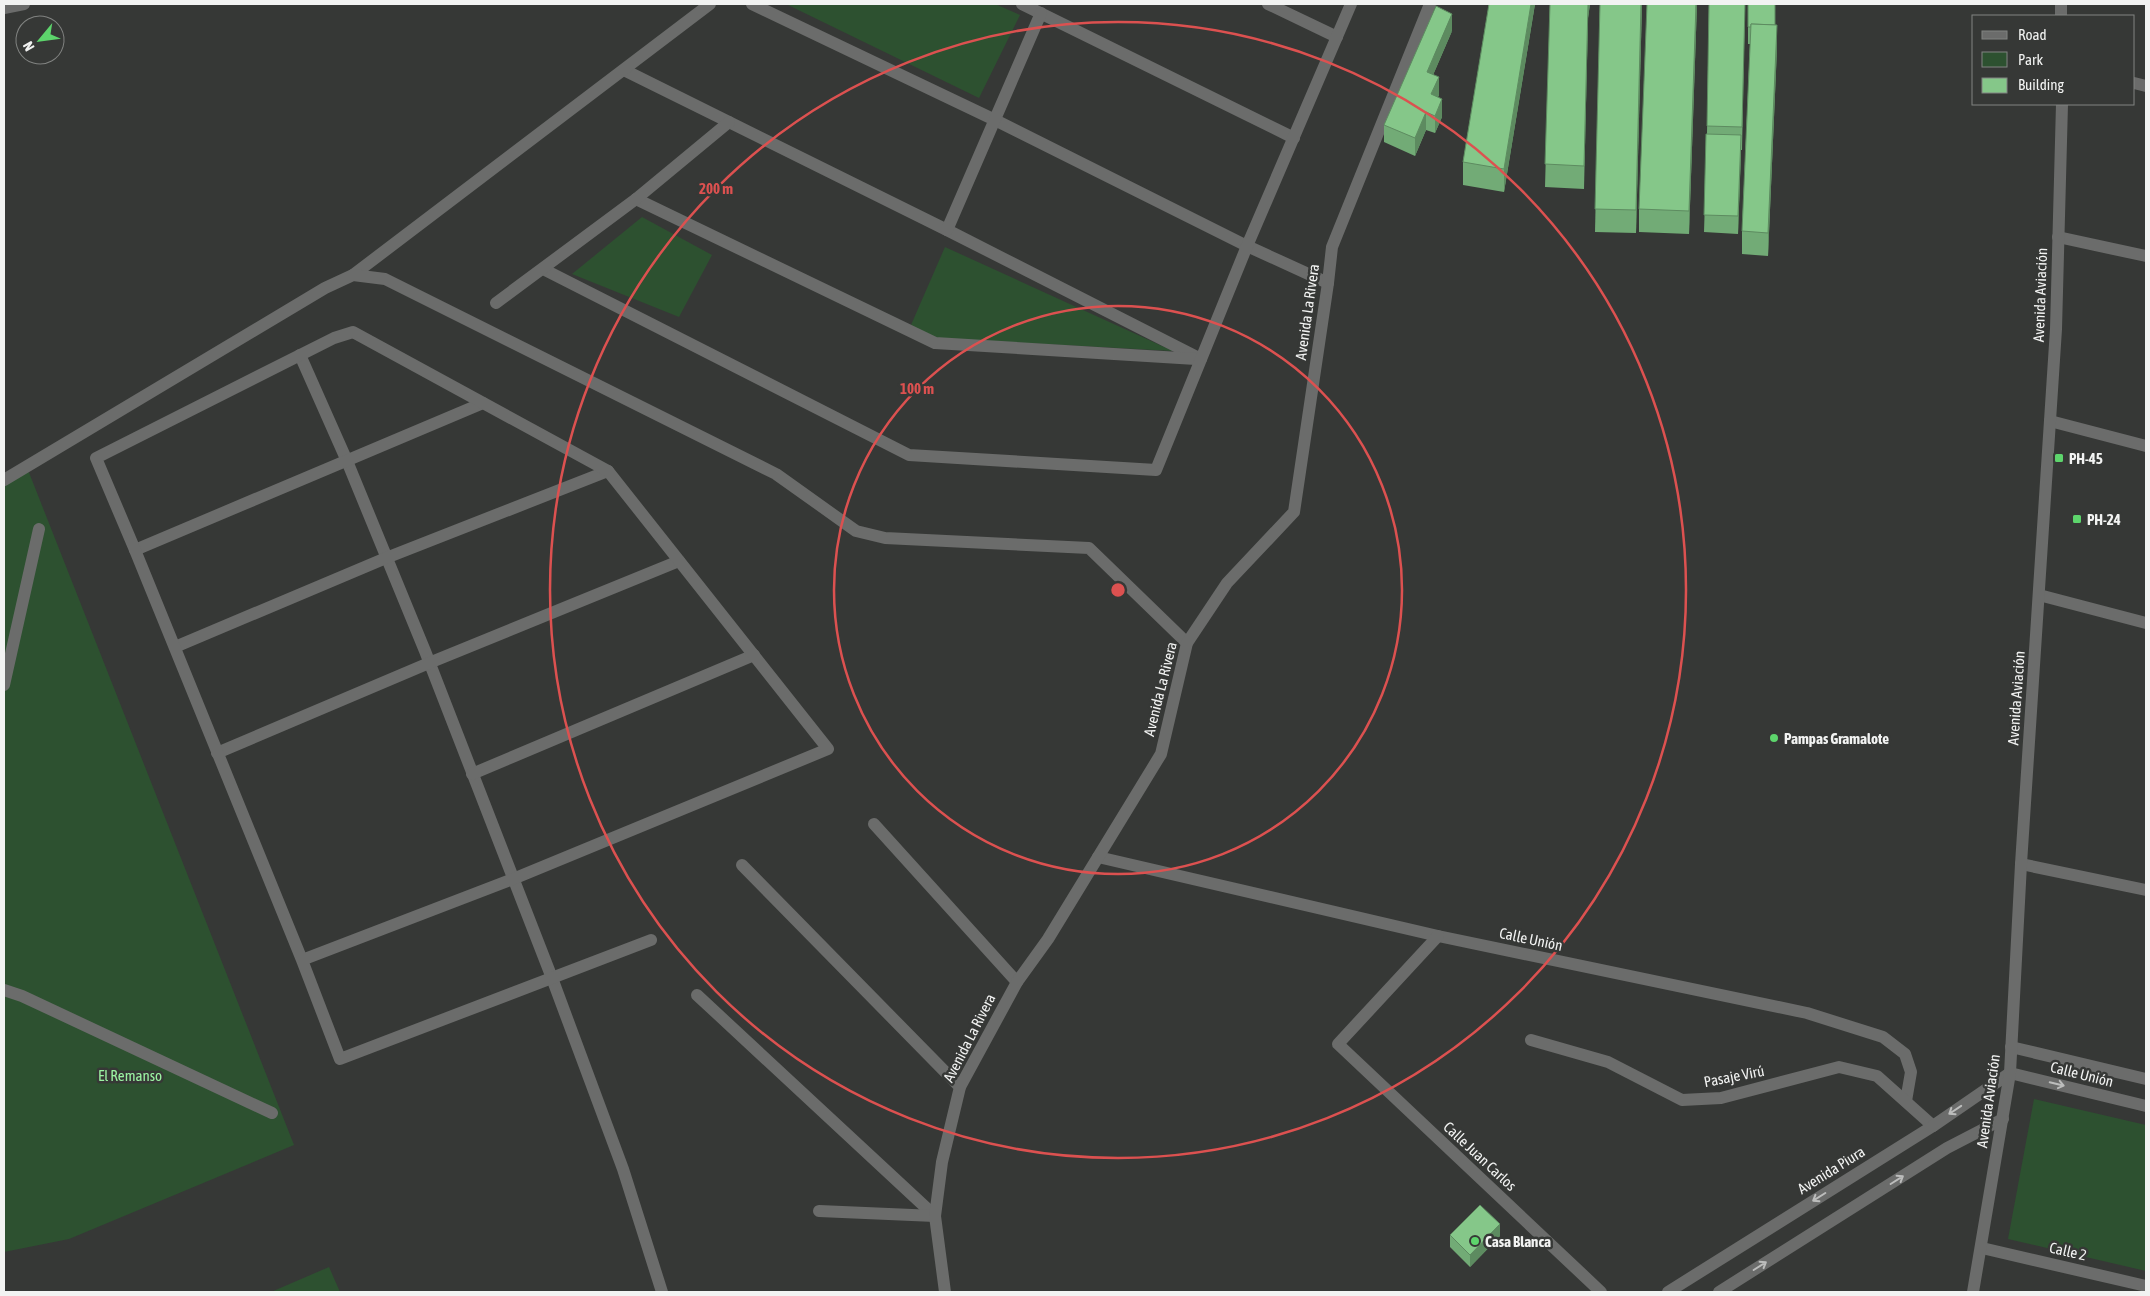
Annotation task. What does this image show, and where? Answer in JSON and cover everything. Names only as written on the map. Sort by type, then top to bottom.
[{"type":"street","points":[[4,8],[24,4]]},
{"type":"street","points":[[4,480],[325,288],[352,275],[710,4]]},
{"type":"street","points":[[752,4],[995,120],[1247,246],[1328,284]]},
{"type":"street","points":[[1022,4],[1294,138]]},
{"type":"street","points":[[1268,4],[1337,37]]},
{"type":"street","points":[[543,269],[909,455],[1156,470],[1247,246],[1352,4]]},
{"type":"street","name":"Avenida La Rivera","points":[[945,1292],[935,1216],[942,1162],[960,1087],[1017,982],[1048,939],[1161,754],[1187,643],[1227,583],[1294,512],[1332,247],[1430,4]]},
{"type":"street","points":[[947,230],[1041,13]]},
{"type":"street","points":[[624,70],[947,230],[1201,359]]},
{"type":"street","name":"Avenida Aviación","points":[[1973,1292],[1982,1248],[2010,1072],[2021,864],[2056,328],[2062,105]]},
{"type":"street","points":[[496,303],[636,199],[729,122]]},
{"type":"street","points":[[636,199],[935,343],[1201,359]]},
{"type":"street","points":[[2058,237],[2146,256]]},
{"type":"street","points":[[352,275],[385,279],[776,474],[856,531],[885,538],[1089,548],[1187,643]]},
{"type":"street","points":[[302,960],[513,879],[828,749],[608,471],[353,332],[334,338],[96,458],[136,550],[302,960],[340,1059],[650,940]]},
{"type":"street","points":[[300,355],[347,461],[429,663],[552,978],[623,1169],[662,1292]]},
{"type":"street","points":[[136,550],[483,403]]},
{"type":"street","points":[[2050,421],[2146,446]]},
{"type":"street","points":[[175,647],[386,558],[608,471]]},
{"type":"street","points":[[4,685],[39,529]]},
{"type":"street","points":[[217,754],[429,663],[679,562]]},
{"type":"street","points":[[2039,596],[2146,623]]},
{"type":"street","points":[[472,774],[754,655]]},
{"type":"street","points":[[874,824],[1017,982]]},
{"type":"street","name":"Calle Unión","points":[[1098,857],[1438,936],[1807,1013],[1884,1037],[1905,1054],[1911,1072],[1906,1101]]},
{"type":"street","points":[[2021,864],[2146,890]]},
{"type":"street","points":[[742,866],[960,1087]]},
{"type":"street","name":"Calle Juan Carlos","points":[[1438,936],[1338,1044],[1601,1292]]},
{"type":"street","points":[[4,990],[22,996],[272,1113]]},
{"type":"street","points":[[698,995],[935,1216]]},
{"type":"street","name":"Pasaje Virú","points":[[1531,1040],[1608,1062],[1682,1100],[1721,1098],[1839,1067],[1877,1076],[1932,1126]]},
{"type":"street","name":"Calle Unión","points":[[2011,1046],[2146,1079]]},
{"type":"street","name":"Calle Unión","points":[[2010,1072],[2146,1106]]},
{"type":"street","name":"Avenida Piura","points":[[1668,1292],[1932,1126],[2010,1072]]},
{"type":"street","points":[[1718,1292],[1947,1148],[2003,1119]]},
{"type":"street","points":[[818,1211],[935,1216]]},
{"type":"street","name":"Calle 2","points":[[1982,1248],[2146,1286]]},
{"type":"green space","points":[[786,4],[995,4],[1020,15],[979,98]]},
{"type":"green space","points":[[642,217],[712,255],[679,317],[572,274]]},
{"type":"green space","points":[[945,247],[1173,351],[934,338],[911,325]]},
{"type":"green space","name":"El Remanso","points":[[28,470],[294,1145],[69,1239],[4,1252],[4,486]]},
{"type":"green space","points":[[2034,1099],[2146,1125],[2146,1271],[2008,1239]]},
{"type":"green space","points":[[329,1267],[340,1292],[271,1292]]},
{"type":"building","points":[[1489,4],[1531,4],[1504,169],[1463,162]]},
{"type":"building","points":[[1550,4],[1588,4],[1584,166],[1545,164]]},
{"type":"building","points":[[1600,4],[1641,4],[1636,210],[1595,209]]},
{"type":"building","points":[[1647,4],[1696,4],[1689,211],[1639,209]]},
{"type":"building","points":[[1709,4],[1745,4],[1742,127],[1707,126]]},
{"type":"building","points":[[1748,4],[1775,4],[1775,25],[1751,24],[1751,27],[1748,27]]},
{"type":"building","points":[[1436,6],[1452,14],[1427,72],[1439,77],[1431,94],[1442,99],[1435,116],[1426,112],[1415,138],[1384,125]]},
{"type":"building","points":[[1751,24],[1777,25],[1768,233],[1742,231]]},
{"type":"building","points":[[1706,134],[1741,135],[1738,216],[1704,215]]},
{"type":"building","points":[[1480,1205],[1500,1224],[1470,1255],[1450,1235]]},
{"type":"place","name":"PH-45","points":[[2059,458]]},
{"type":"place","name":"PH-24","points":[[2077,519]]},
{"type":"place","name":"Pampas Gramalote","points":[[1774,738]]},
{"type":"place","name":"Casa Blanca","points":[[1475,1241]]}]
